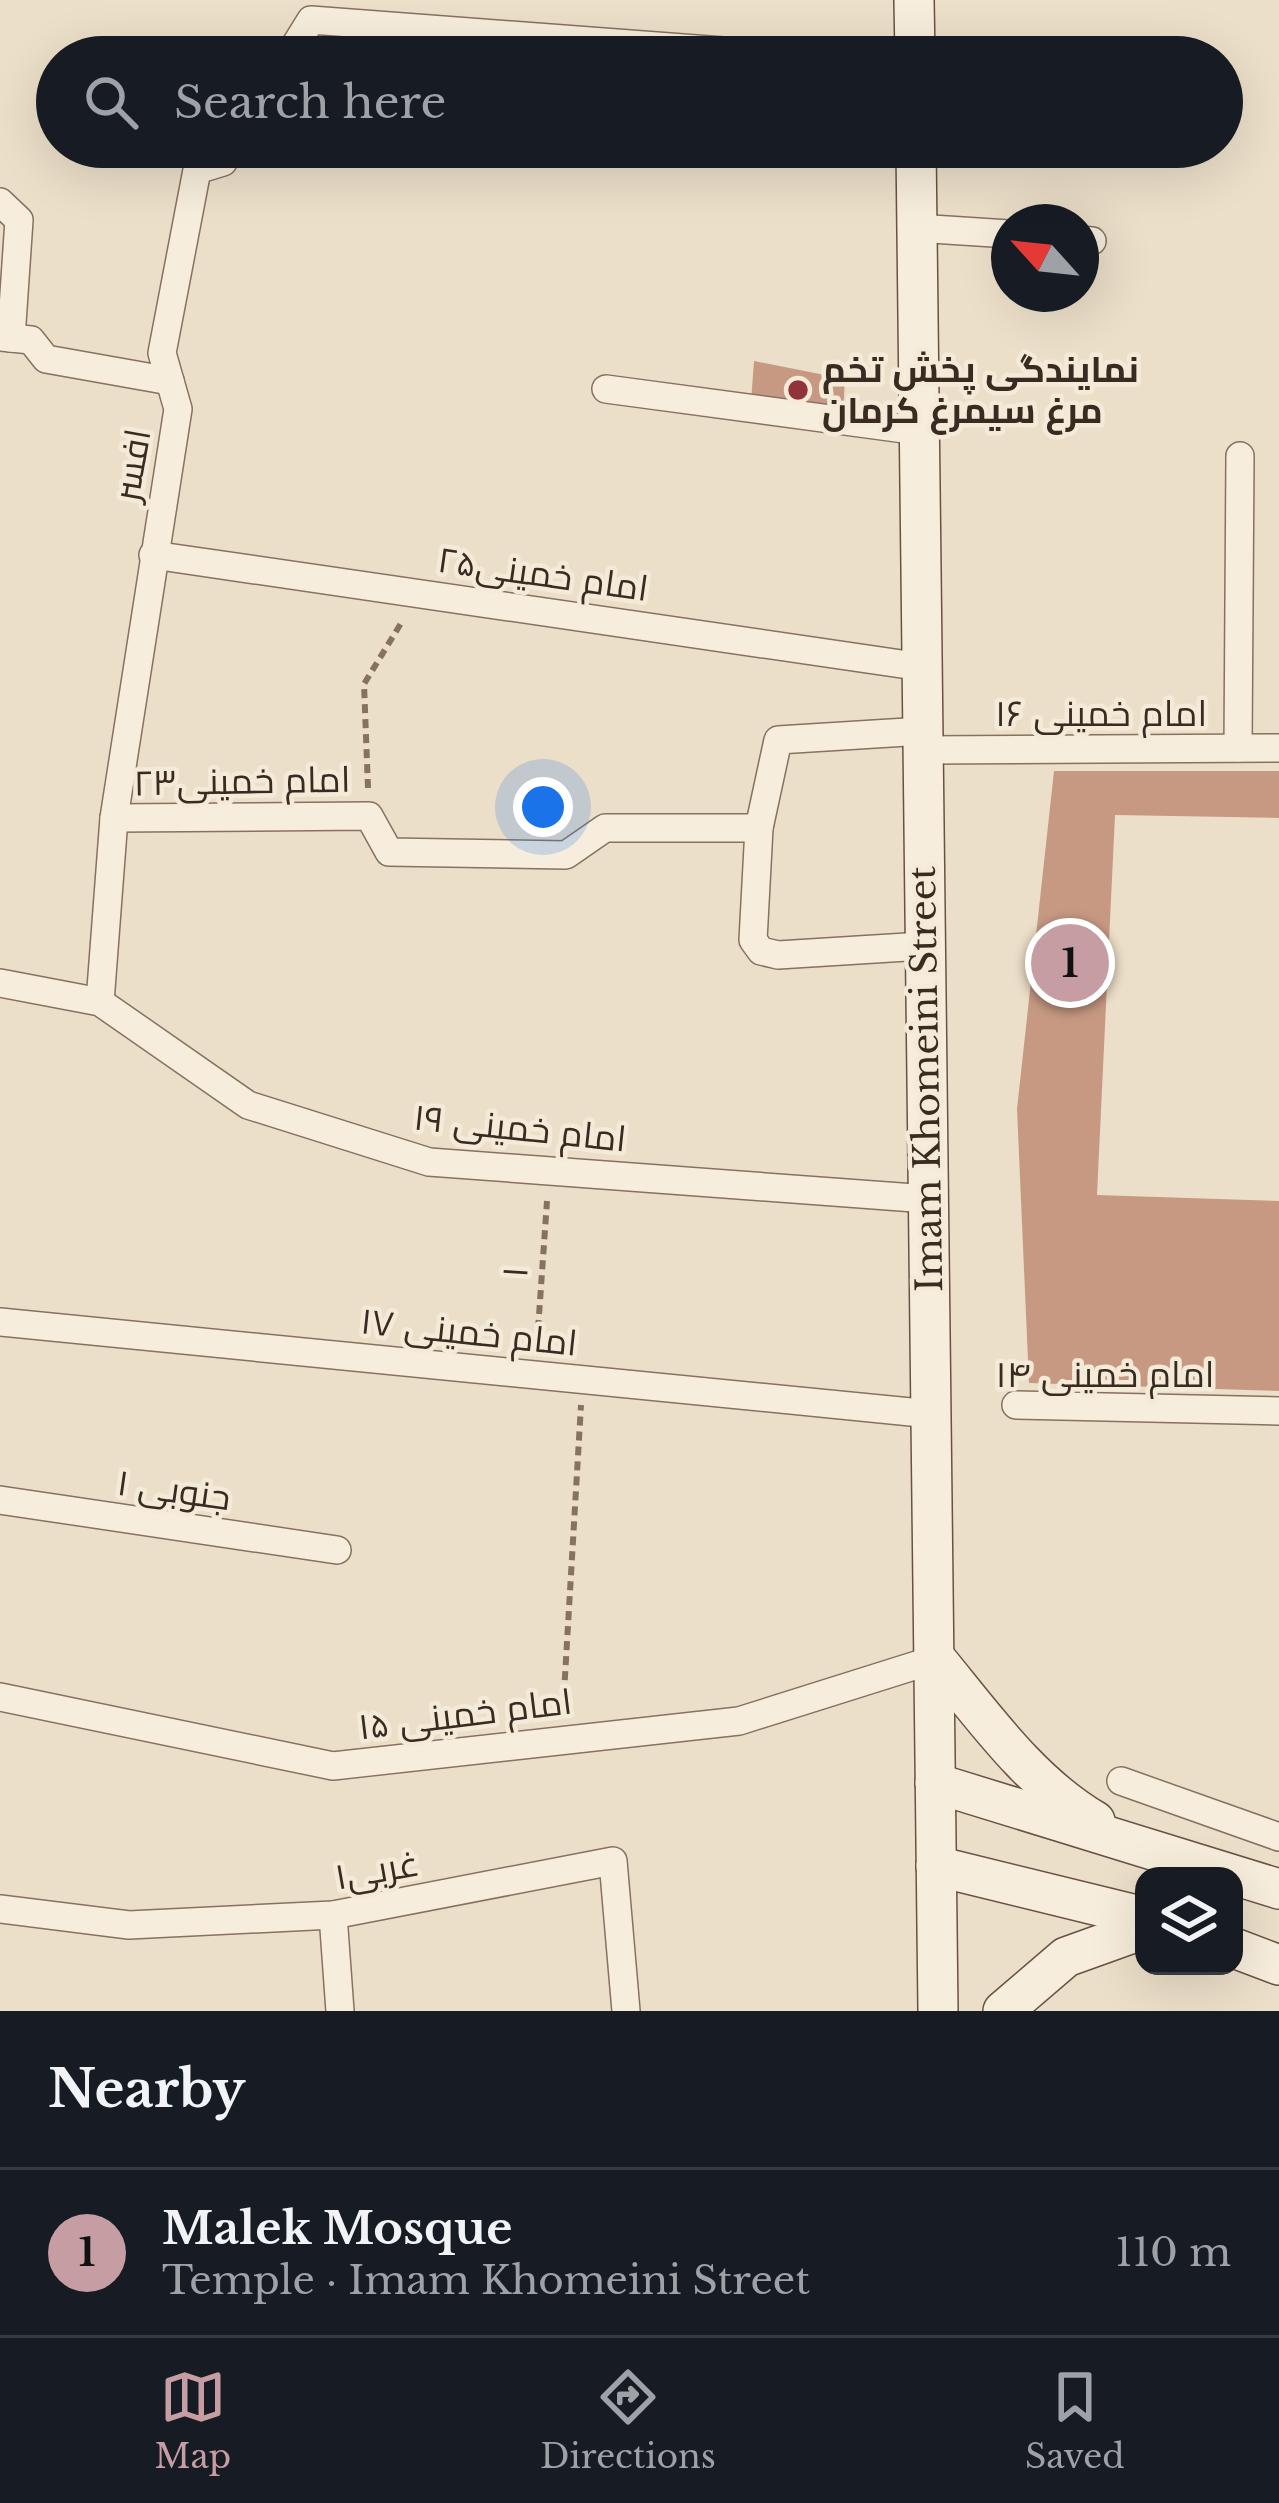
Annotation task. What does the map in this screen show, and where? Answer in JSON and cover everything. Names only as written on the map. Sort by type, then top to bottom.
[{"type":"main road","points":[[914,0],[915,36]]},
{"type":"main road","name":"Imam Khomeini Street","points":[[916,168],[938,2011]]},
{"type":"main road","points":[[936,1659],[1066,1804],[1120,1836]]},
{"type":"main road","points":[[935,1783],[1120,1836],[1201,1867]]},
{"type":"main road","points":[[936,1866],[1135,1915]]},
{"type":"main road","points":[[1243,1879],[1279,1888]]},
{"type":"main road","points":[[1003,2011],[1066,1957],[1135,1932]]},
{"type":"main road","points":[[1243,1951],[1279,1965]]},
{"type":"street","points":[[301,36],[311,20],[524,36]]},
{"type":"street","name":"افسر","points":[[100,1002],[114,818],[178,409],[162,353],[197,170],[204,168]]},
{"type":"street","points":[[0,202],[19,220],[5,338],[32,340],[46,359],[170,381]]},
{"type":"street","points":[[916,228],[991,234]]},
{"type":"street","points":[[606,389],[919,431]]},
{"type":"street","points":[[1238,748],[1240,456]]},
{"type":"street","name":"امام خمینی۲۵","points":[[153,555],[922,667]]},
{"type":"street","name":"امام خمینی ۱۶","points":[[758,828],[778,740],[1279,748]]},
{"type":"street","name":"امام خمینی۲۳","points":[[114,818],[369,815],[389,852],[566,855],[604,828],[758,828]]},
{"type":"street","points":[[758,828],[753,940],[761,951],[922,946]]},
{"type":"street","name":"امام خمینی ۱۹","points":[[0,983],[100,1002],[248,1105],[429,1162],[928,1199]]},
{"type":"street","name":"امام خمینی ۱۷","points":[[0,1322],[931,1414]]},
{"type":"street","name":"امام خمینی ۱۴","points":[[1016,1405],[1279,1411]]},
{"type":"street","name":"۱ جنوبی","points":[[0,1500],[337,1550]]},
{"type":"street","name":"امام خمینی ۱۵","points":[[0,1697],[334,1766],[562,1737],[739,1721],[936,1659]]},
{"type":"street","points":[[1121,1781],[1279,1838]]},
{"type":"street","name":"غربی۱","points":[[0,1910],[129,1925],[333,1915],[613,1861],[626,2011]]},
{"type":"street","points":[[333,1915],[340,2011]]},
{"type":"path","points":[[369,815],[364,683],[419,592]]},
{"type":"path","name":"۱","points":[[535,1377],[549,1170]]},
{"type":"path","points":[[562,1737],[582,1380]]},
{"type":"building","name":"نمایندگی پخش تخم مرغ سیمرغ کرمان","points":[[754,361],[845,379],[843,415],[751,402]]},
{"type":"building","points":[[1054,771],[1279,771],[1279,818],[1115,815],[1097,1195],[1279,1201],[1279,1391],[1029,1383],[1017,1109]]},
{"type":"place","name":"نمایندگی پخش تخم مرغ سیمرغ کرمان","points":[[798,390]]},
{"type":"place","name":"Malek Mosque","points":[[1070,963]]}]
